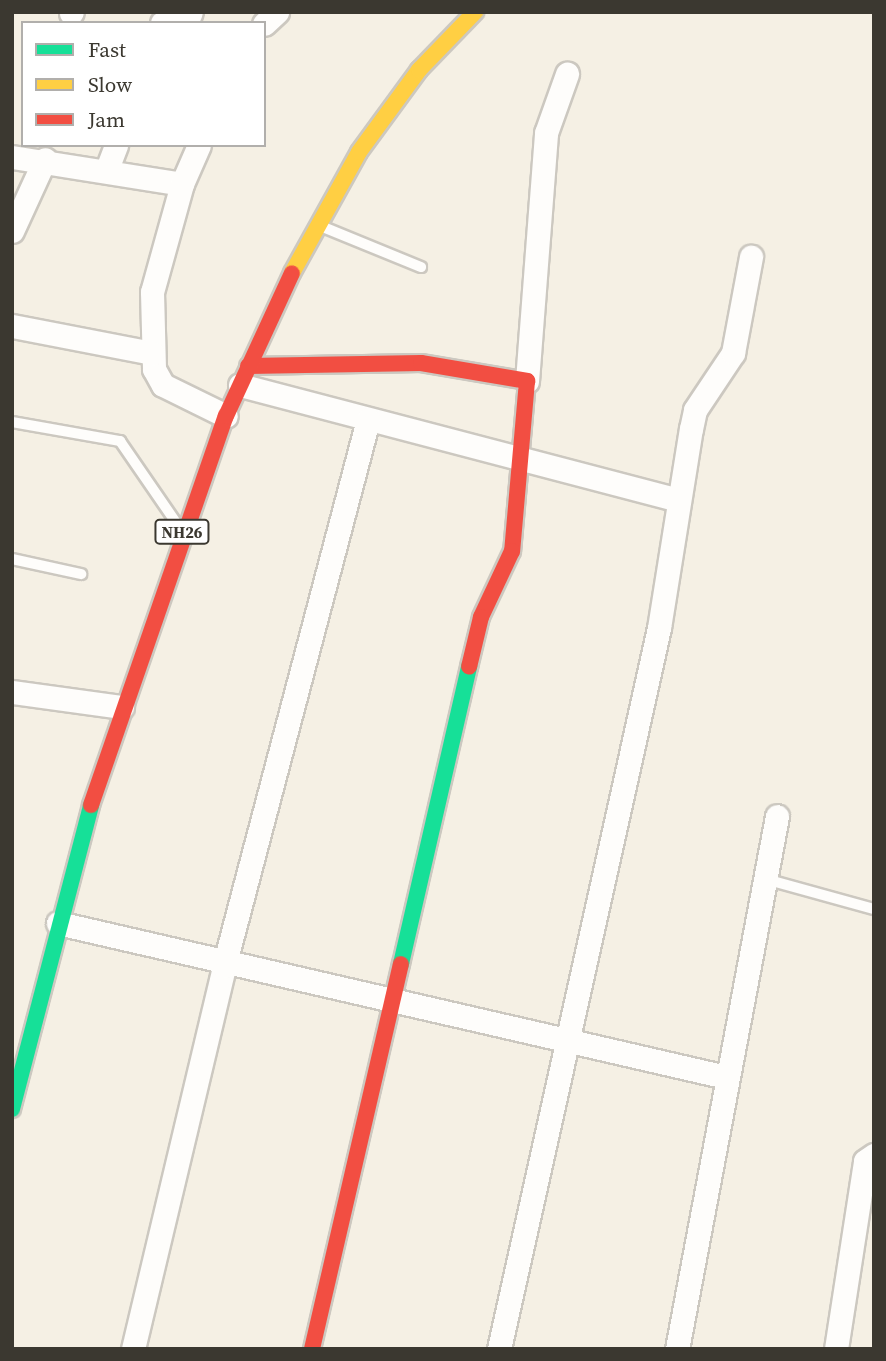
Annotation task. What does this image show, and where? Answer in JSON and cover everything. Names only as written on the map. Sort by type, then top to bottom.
[{"type":"main road","name":"NH26","points":[[12,1109],[58,923],[122,707],[226,416],[317,223],[419,70],[475,12]]},
{"type":"main road","points":[[244,376],[404,362],[527,381],[512,551],[481,617],[388,1001],[312,1349]]},
{"type":"street","points":[[527,381],[546,133],[567,74]]},
{"type":"street","points":[[107,169],[115,147]]},
{"type":"street","points":[[198,147],[182,184],[152,292],[152,353],[163,385],[226,416]]},
{"type":"street","points":[[12,157],[45,159],[182,184]]},
{"type":"street","points":[[12,231],[45,159]]},
{"type":"street","points":[[499,1349],[659,628],[678,500],[695,410],[733,353],[742,325],[751,257]]},
{"type":"street","points":[[12,326],[152,353]]},
{"type":"street","points":[[244,376],[368,420],[678,500]]},
{"type":"street","points":[[133,1349],[224,966],[368,420]]},
{"type":"street","points":[[12,692],[122,707]]},
{"type":"street","points":[[677,1349],[777,816]]},
{"type":"street","points":[[58,923],[224,966],[726,1077]]},
{"type":"street","points":[[836,1349],[865,1161],[874,1155]]},
{"type":"lane","points":[[317,223],[352,243],[421,267]]},
{"type":"lane","points":[[12,422],[120,441],[182,533]]},
{"type":"lane","points":[[12,559],[81,574]]},
{"type":"lane","points":[[765,879],[874,909]]},
{"type":"traffic: fast","points":[[401,964],[469,667]]},
{"type":"traffic: fast","points":[[12,1109],[91,805]]},
{"type":"traffic: slow","points":[[292,273],[359,152],[419,70],[475,12]]},
{"type":"traffic: jam","points":[[91,805],[226,416],[292,273]]},
{"type":"traffic: jam","points":[[248,366],[421,363],[527,381],[512,551],[481,617],[469,667]]},
{"type":"traffic: jam","points":[[312,1349],[401,964]]}]
